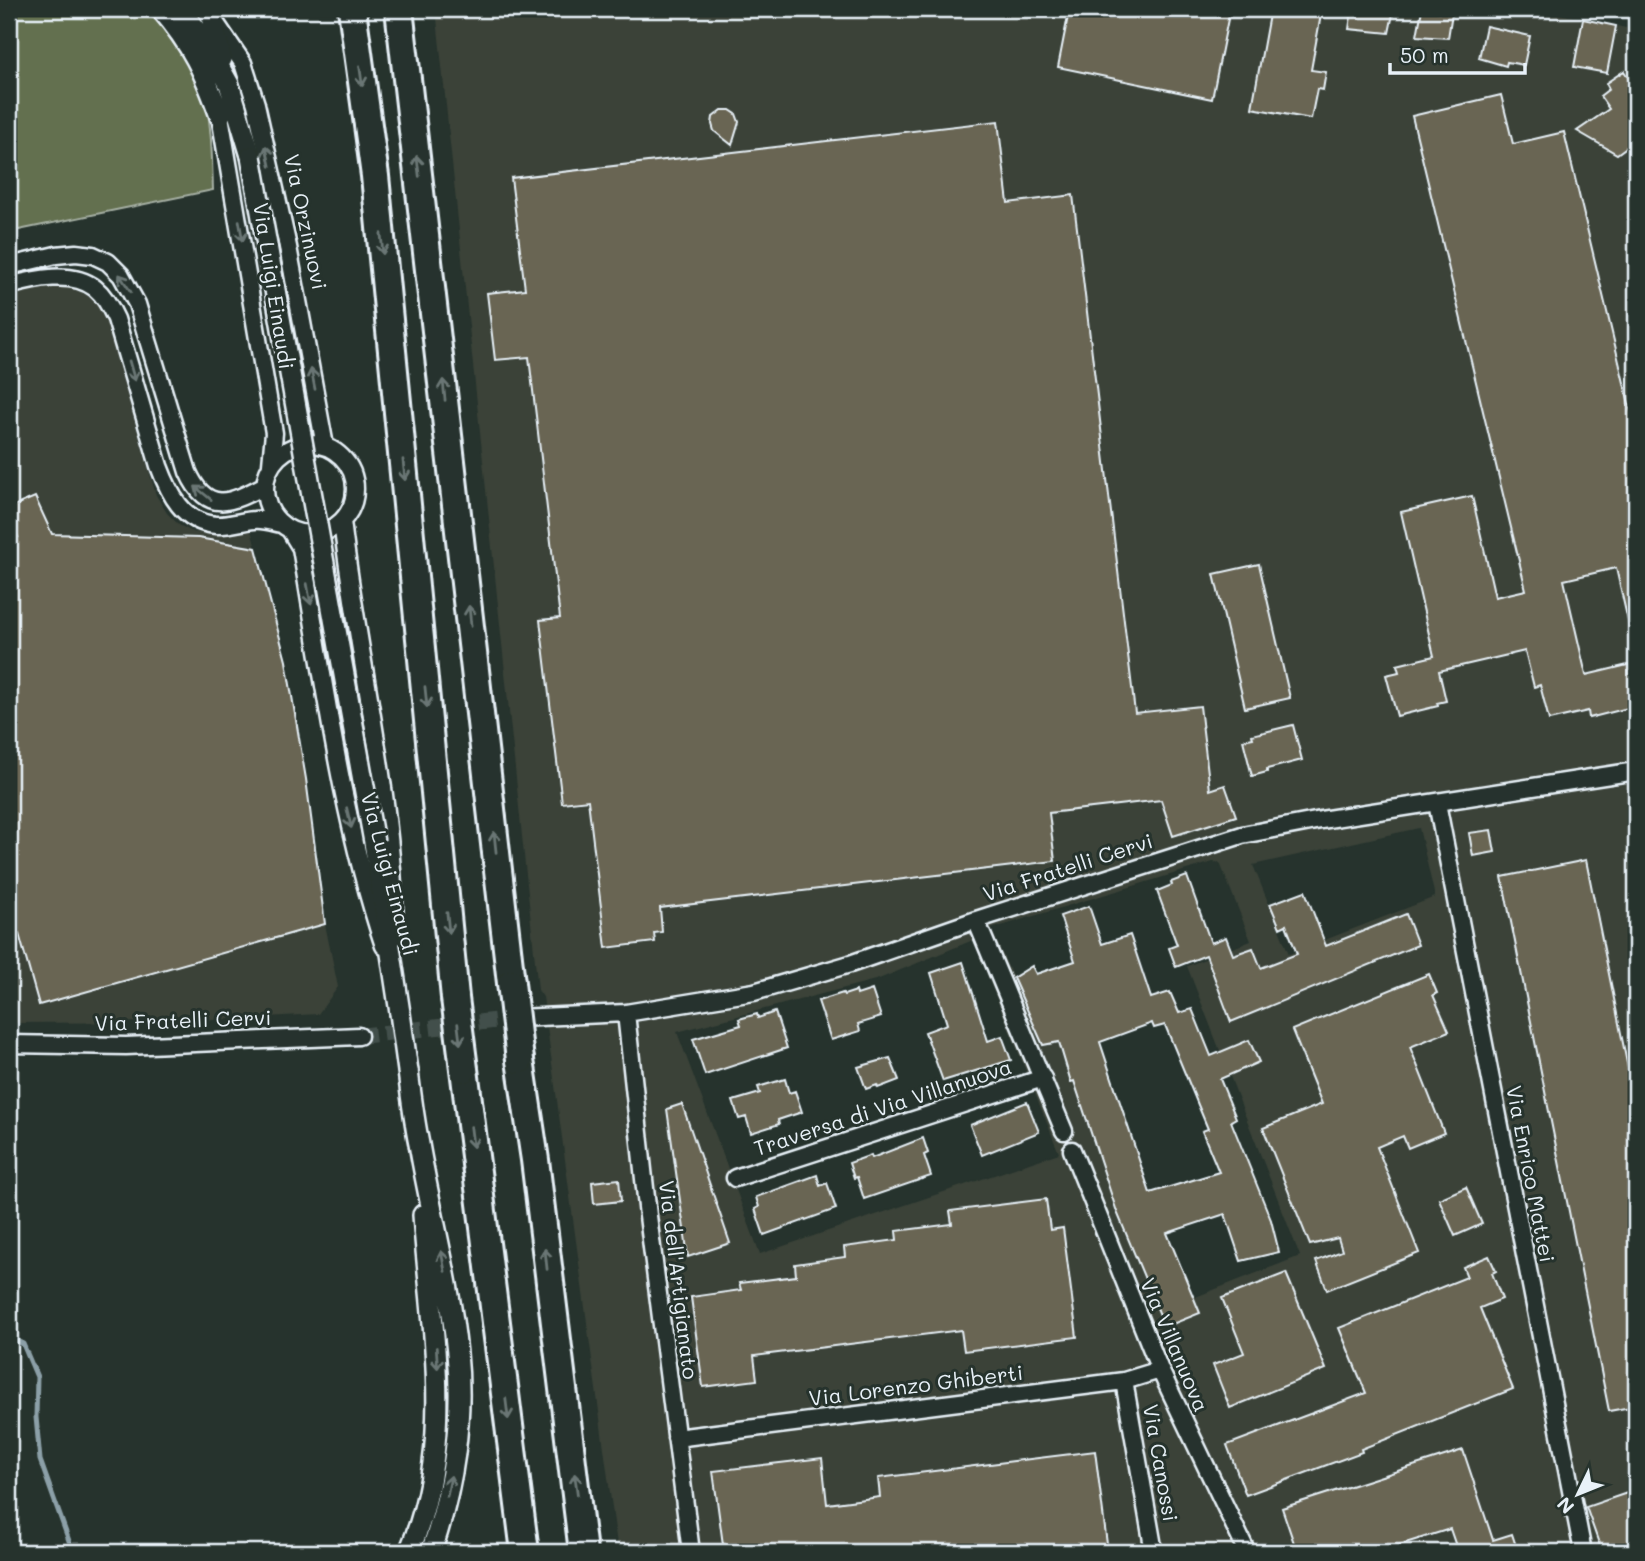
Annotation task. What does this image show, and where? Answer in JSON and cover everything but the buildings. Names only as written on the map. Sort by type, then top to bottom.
[{"type":"highway","points":[[399,9],[520,1060],[535,1160],[583,1552]]},
{"type":"highway","points":[[349,16],[375,176],[455,998],[525,1552]]},
{"type":"street","name":"Via Luigi Einaudi","points":[[161,9],[182,34],[201,65],[220,116]]},
{"type":"street","points":[[182,9],[209,48],[229,84],[251,156],[374,842],[400,1013],[418,1144],[427,1266],[438,1359],[438,1398],[432,1467],[426,1498],[409,1552]]},
{"type":"street","name":"Via Orzinuovi","points":[[209,13],[229,84]]},
{"type":"street","name":"Via Orzinuovi","points":[[209,13],[243,63],[256,104],[288,247],[325,446]]},
{"type":"street","name":"Via Luigi Einaudi","points":[[209,48],[274,433],[271,464],[265,485],[268,506],[301,548],[344,796],[370,904],[395,981]]},
{"type":"street","points":[[9,266],[76,253],[93,255],[108,262],[121,275],[137,304],[194,487],[211,501],[224,502],[241,498],[265,485]]},
{"type":"street","points":[[9,286],[63,278],[77,280],[94,287],[107,302],[116,320],[166,487],[175,502],[188,514],[217,525],[258,520],[304,534],[318,534],[342,521],[351,509],[355,495],[355,479],[349,465],[339,453],[310,443],[295,445],[271,464]]},
{"type":"street","name":"Via Luigi Einaudi","points":[[342,521],[390,831],[395,896],[395,981]]},
{"type":"street","name":"Via Fratelli Cervi","points":[[518,1018],[626,1013],[754,992],[850,964],[976,920],[1242,835],[1321,820],[1636,771]]},
{"type":"street","name":"Via Enrico Mattei","points":[[1437,803],[1583,1552]]},
{"type":"street","points":[[976,920],[1044,1078],[1064,1132]]},
{"type":"street","name":"Via dell'Artigianato","points":[[626,1013],[648,1216],[691,1552]]},
{"type":"street","name":"Via Fratelli Cervi","points":[[9,1044],[126,1046],[359,1036]]},
{"type":"street","name":"Traversa di Via Villanuova","points":[[736,1178],[1044,1078]]},
{"type":"street","points":[[418,1144],[444,1262],[457,1355],[459,1396],[452,1470],[446,1503],[431,1552]]},
{"type":"street","name":"Via Villanuova","points":[[1072,1150],[1160,1370],[1247,1552]]},
{"type":"street","name":"Via Lorenzo Ghiberti","points":[[676,1438],[1124,1381],[1160,1370]]},
{"type":"street","name":"Via Canossi","points":[[1124,1381],[1154,1552]]},
{"type":"shaded area","points":[[436,9],[1535,9],[1636,30],[1636,1552],[618,1552],[543,997],[538,990]],"holes":[[[1419,828],[1435,897],[1289,954],[1253,865]],[[1213,862],[1220,863],[1251,941],[1187,966],[1300,1256],[1193,1298],[1199,1313],[1165,1326],[1117,1212],[1059,1042],[1043,1045],[991,929]],[[973,940],[1059,1153],[760,1254],[677,1032],[879,979]]]},
{"type":"shaded area","points":[[27,288],[68,288],[82,292],[95,301],[104,313],[156,495],[167,513],[179,525],[193,532],[215,534],[251,530],[286,661],[306,779],[325,924],[338,987],[318,1014],[179,1022],[9,1023],[9,293]]},
{"type":"green space","points":[[9,9],[147,9],[181,54],[202,91],[209,124],[213,190],[9,232]]},
{"type":"waterway","points":[[9,1337],[23,1344],[37,1377],[36,1417],[40,1460],[73,1552]]},
{"type":"tunnel","points":[[359,1036],[518,1018]]}]
